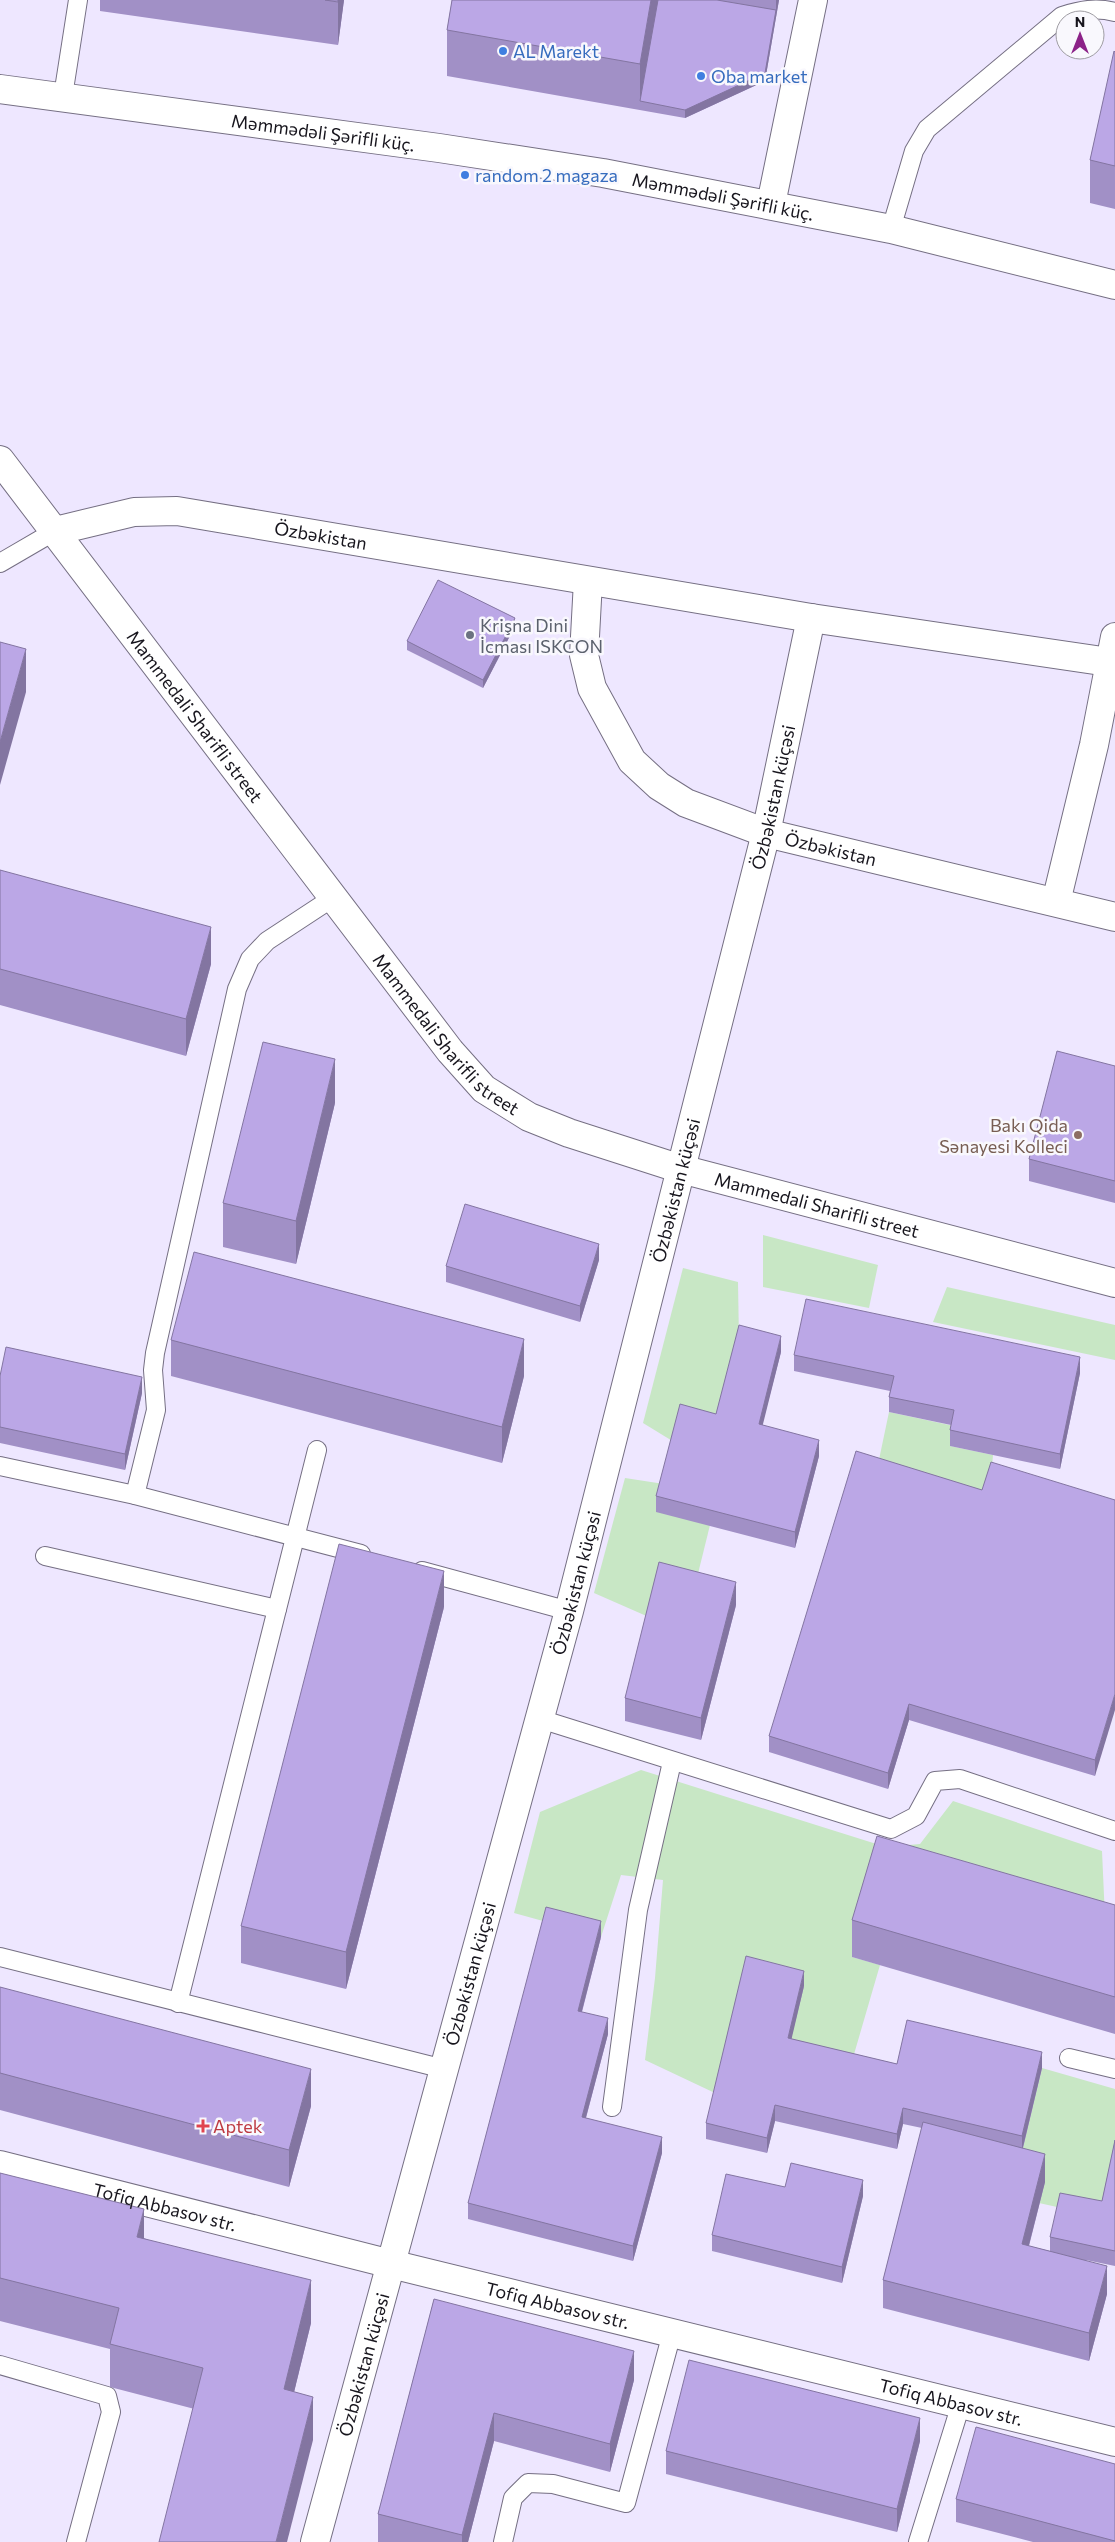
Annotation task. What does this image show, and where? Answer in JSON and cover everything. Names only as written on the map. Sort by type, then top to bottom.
[{"type":"street","points":[[771,204],[813,0]]},
{"type":"street","name":"Məmmədəli Şərifli küç.","points":[[0,89],[64,96],[448,149],[603,173],[771,204],[892,229],[1115,285]]},
{"type":"street","name":"Mammedali Sharifli street","points":[[0,460],[450,1051],[484,1089],[529,1117],[681,1168],[1115,1283]]},
{"type":"street","name":"Özbəkistan","points":[[55,531],[134,512],[177,511],[811,618],[1113,654]]},
{"type":"street","name":"Özbəkistan","points":[[588,581],[584,655],[592,688],[632,761],[659,786],[686,803],[766,833],[1115,917]]},
{"type":"street","name":"Özbəkistan küçəsi","points":[[315,2542],[569,1611],[766,833],[811,618]]},
{"type":"street","points":[[1056,902],[1094,745],[1113,654]]},
{"type":"street","name":"Tofiq Abbasov str.","points":[[0,2165],[390,2264],[1115,2442]]},
{"type":"lane","points":[[64,96],[78,0]]},
{"type":"lane","points":[[892,229],[914,151],[927,128],[1062,16],[1082,10],[1103,9],[1115,12]]},
{"type":"lane","points":[[0,563],[55,531]]},
{"type":"lane","points":[[135,1495],[156,1410],[153,1370],[155,1353],[237,988],[250,959],[268,941],[334,898]]},
{"type":"lane","points":[[178,2003],[317,1450]]},
{"type":"lane","points":[[0,1466],[135,1495],[380,1560]]},
{"type":"lane","points":[[45,1556],[277,1609]]},
{"type":"lane","points":[[409,1567],[569,1611]]},
{"type":"lane","points":[[540,1719],[891,1830],[916,1816],[935,1780],[960,1778],[1115,1831]]},
{"type":"lane","points":[[612,2107],[638,1910],[672,1762]]},
{"type":"lane","points":[[0,1957],[444,2069]]},
{"type":"lane","points":[[1069,2058],[1115,2068]]},
{"type":"lane","points":[[503,2542],[512,2498],[528,2483],[553,2484],[626,2503],[672,2334]]},
{"type":"lane","points":[[0,2365],[107,2396],[111,2412],[76,2542]]},
{"type":"lane","points":[[918,2542],[961,2404]]},
{"type":"green space","points":[[763,1235],[878,1265],[869,1308],[763,1287]]},
{"type":"green space","points":[[683,1268],[738,1282],[739,1341],[716,1429],[674,1442],[643,1423]]},
{"type":"green space","points":[[947,1287],[1115,1325],[1115,1360],[933,1322]]},
{"type":"green space","points":[[889,1412],[954,1426],[950,1446],[993,1455],[991,1478],[982,1505],[876,1474]]},
{"type":"green space","points":[[625,1478],[664,1484],[710,1525],[693,1594],[651,1618],[594,1593]]},
{"type":"green space","points":[[641,1770],[886,1847],[920,1844],[953,1801],[1102,1851],[1106,1940],[852,1957],[880,1965],[850,2068],[717,2094],[645,2060],[655,1978],[663,1880],[621,1875],[601,1937],[514,1913],[540,1812]]},
{"type":"green space","points":[[1042,2068],[1115,2089],[1115,2156],[1102,2217],[1039,2203],[1044,2182],[1022,2151]]},
{"type":"building","points":[[452,0],[651,0],[640,64],[447,30]]},
{"type":"building","points":[[658,0],[717,0],[776,10],[765,73],[685,110],[640,101]]},
{"type":"building","points":[[1115,52],[1115,166],[1090,160]]},
{"type":"building","points":[[438,580],[515,618],[483,680],[407,641]]},
{"type":"building","points":[[0,642],[26,649],[0,742]]},
{"type":"building","points":[[0,870],[211,927],[186,1019],[0,969]]},
{"type":"building","points":[[263,1042],[335,1059],[296,1221],[223,1203]]},
{"type":"building","name":"Bakı Qida Sənayesi Kolleci","points":[[1057,1051],[1115,1066],[1115,1181],[1029,1159]]},
{"type":"building","points":[[465,1204],[599,1244],[580,1306],[446,1266]]},
{"type":"building","points":[[194,1252],[524,1339],[502,1427],[171,1340]]},
{"type":"building","points":[[806,1299],[1080,1357],[1060,1454],[950,1430],[954,1410],[889,1397],[894,1376],[794,1355]]},
{"type":"building","points":[[739,1325],[781,1336],[759,1424],[819,1440],[795,1532],[656,1496],[680,1404],[716,1414]]},
{"type":"building","points":[[6,1347],[142,1377],[125,1454],[0,1427],[0,1376]]},
{"type":"building","points":[[856,1451],[982,1490],[991,1462],[1115,1500],[1115,1694],[1095,1760],[909,1704],[888,1773],[769,1736]]},
{"type":"building","points":[[339,1544],[444,1571],[346,1952],[241,1926]]},
{"type":"building","points":[[659,1562],[736,1582],[701,1718],[625,1698]]},
{"type":"building","points":[[877,1836],[1115,1905],[1115,1997],[852,1920]]},
{"type":"building","points":[[546,1907],[601,1921],[578,2011],[608,2018],[582,2117],[662,2137],[633,2246],[468,2203]]},
{"type":"building","points":[[746,1956],[804,1971],[788,2038],[897,2064],[907,2020],[1042,2052],[1022,2136],[903,2108],[897,2134],[775,2105],[767,2138],[706,2123]]},
{"type":"building","points":[[0,1987],[311,2069],[289,2150],[0,2073]]},
{"type":"building","points":[[923,2122],[1045,2154],[1022,2244],[1107,2266],[1089,2333],[883,2280]]},
{"type":"building","points":[[1115,2140],[1115,2251],[1050,2237],[1060,2193],[1102,2201]]},
{"type":"building","points":[[791,2163],[863,2180],[842,2267],[712,2235],[726,2174],[785,2187]]},
{"type":"building","points":[[0,2173],[144,2209],[137,2237],[311,2280],[284,2389],[313,2397],[276,2542],[159,2542],[203,2368],[110,2344],[119,2308],[0,2278]]},
{"type":"building","points":[[434,2299],[634,2351],[610,2444],[494,2413],[462,2535],[378,2514]]},
{"type":"building","points":[[689,2360],[920,2418],[897,2509],[666,2451]]},
{"type":"building","points":[[976,2427],[1115,2464],[1115,2541],[956,2499]]},
{"type":"place","name":"AL Marekt","points":[[503,51]]},
{"type":"place","name":"Oba market","points":[[701,76]]},
{"type":"place","name":"random 2 magaza","points":[[465,175]]},
{"type":"place","name":"Krişna Dini İcması ISKCON","points":[[470,635]]},
{"type":"place","name":"Bakı Qida Sənayesi Kolleci","points":[[1078,1135]]},
{"type":"place","name":"Aptek","points":[[203,2126]]}]
